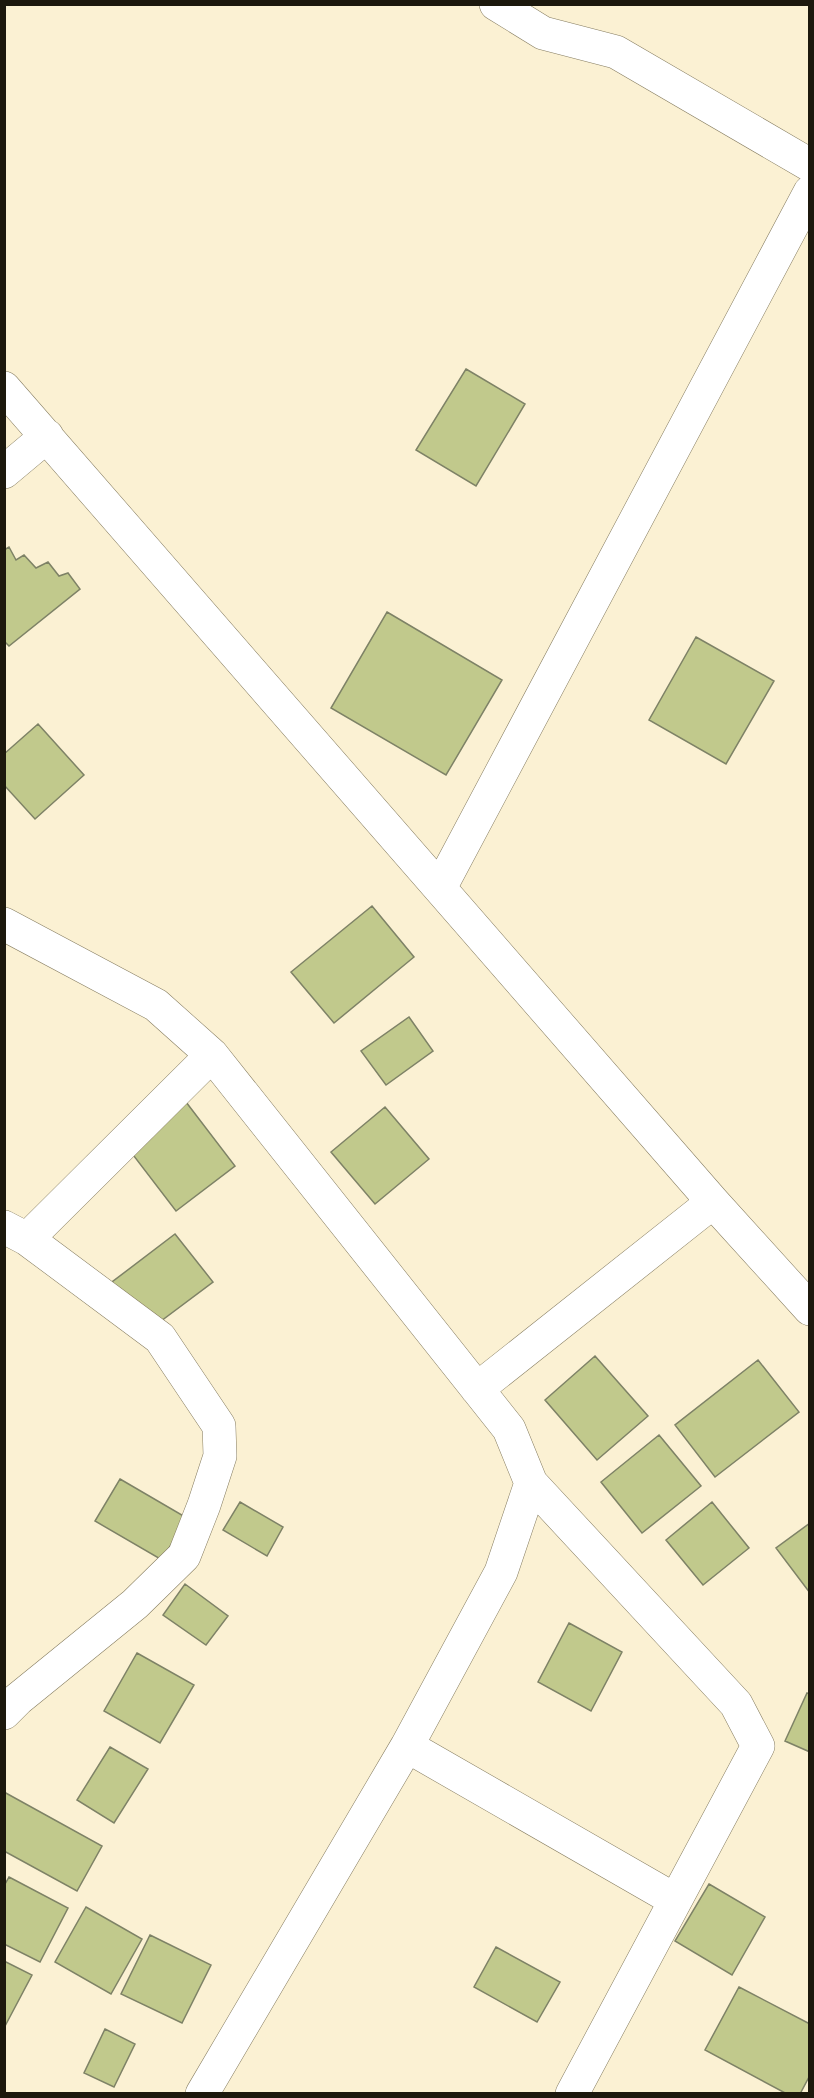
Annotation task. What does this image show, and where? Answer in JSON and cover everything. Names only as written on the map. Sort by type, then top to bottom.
[{"type":"street","points":[[496,4],[543,33],[616,52],[810,165]]},
{"type":"street","points":[[440,888],[810,192]]},
{"type":"street","points":[[4,388],[713,1202],[810,1309]]},
{"type":"street","points":[[4,472],[47,436]]},
{"type":"street","points":[[4,924],[156,1005],[212,1054],[509,1429],[531,1483],[736,1704],[758,1746],[572,2094]]},
{"type":"street","points":[[4,1713],[18,1699],[135,1604],[184,1556],[220,1456],[219,1426],[160,1338],[16,1233],[212,1054]]},
{"type":"street","points":[[477,1389],[713,1202]]},
{"type":"street","points":[[202,2094],[407,1746],[501,1572],[531,1483]]},
{"type":"street","points":[[407,1746],[675,1900]]},
{"type":"building","points":[[466,369],[525,404],[476,486],[416,450]]},
{"type":"building","points":[[9,547],[16,560],[24,555],[36,568],[48,562],[59,576],[68,573],[80,589],[9,646],[4,641],[4,550]]},
{"type":"building","points":[[387,612],[502,680],[446,775],[331,708]]},
{"type":"building","points":[[696,637],[774,681],[726,764],[649,720]]},
{"type":"building","points":[[38,724],[84,775],[35,819],[4,785],[4,754]]},
{"type":"building","points":[[372,906],[414,957],[334,1023],[291,972]]},
{"type":"building","points":[[409,1017],[433,1051],[386,1085],[361,1051]]},
{"type":"building","points":[[186,1102],[235,1166],[176,1211],[127,1147]]},
{"type":"building","points":[[385,1107],[429,1159],[375,1204],[331,1152]]},
{"type":"building","points":[[175,1234],[213,1282],[145,1333],[108,1285]]},
{"type":"building","points":[[595,1356],[648,1416],[597,1460],[545,1400]]},
{"type":"building","points":[[758,1360],[799,1412],[715,1477],[675,1425]]},
{"type":"building","points":[[659,1435],[701,1486],[642,1533],[601,1482]]},
{"type":"building","points":[[120,1479],[187,1518],[162,1560],[95,1521]]},
{"type":"building","points":[[240,1502],[283,1527],[267,1556],[223,1530]]},
{"type":"building","points":[[712,1502],[749,1548],[703,1585],[666,1540]]},
{"type":"building","points":[[810,1523],[810,1593],[776,1548]]},
{"type":"building","points":[[185,1584],[228,1616],[206,1645],[163,1615]]},
{"type":"building","points":[[569,1623],[622,1652],[591,1711],[538,1682]]},
{"type":"building","points":[[137,1653],[194,1685],[160,1743],[104,1711]]},
{"type":"building","points":[[807,1693],[810,1694],[810,1752],[785,1741]]},
{"type":"building","points":[[110,1747],[148,1769],[114,1823],[77,1800]]},
{"type":"building","points":[[4,1792],[102,1846],[77,1891],[4,1851]]},
{"type":"building","points":[[9,1877],[68,1908],[40,1962],[4,1944],[4,1886]]},
{"type":"building","points":[[709,1884],[765,1917],[732,1975],[675,1941]]},
{"type":"building","points":[[86,1907],[142,1939],[111,1994],[55,1962]]},
{"type":"building","points":[[150,1935],[211,1965],[182,2023],[121,1994]]},
{"type":"building","points":[[496,1947],[560,1982],[537,2022],[474,1987]]},
{"type":"building","points":[[4,1961],[32,1975],[4,2028]]},
{"type":"building","points":[[739,1987],[810,2024],[810,2075],[800,2094],[787,2094],[705,2050]]},
{"type":"building","points":[[105,2029],[135,2044],[114,2087],[84,2073]]}]
